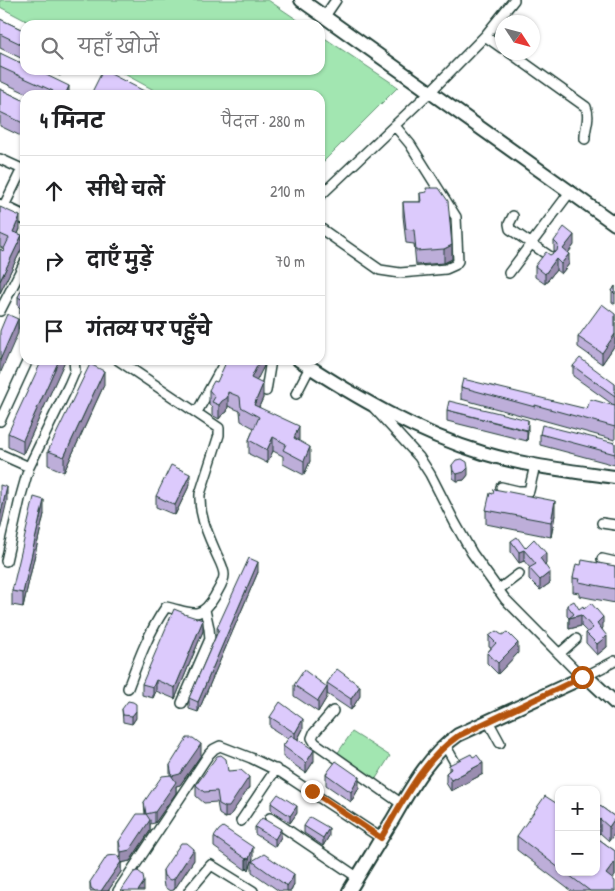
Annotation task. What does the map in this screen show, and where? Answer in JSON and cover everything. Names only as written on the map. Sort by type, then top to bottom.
[{"type":"street","points":[[301,0],[614,222]]},
{"type":"street","points":[[325,16],[336,0]]},
{"type":"street","points":[[325,191],[430,92],[485,36],[514,0]]},
{"type":"street","points":[[485,36],[495,43]]},
{"type":"street","points":[[520,60],[586,107],[589,114],[584,132],[585,139]]},
{"type":"street","points":[[325,232],[380,270],[400,273],[446,270],[458,261],[456,217],[410,144],[395,126]]},
{"type":"street","points":[[0,159],[20,167]]},
{"type":"street","points":[[20,176],[1,207],[20,216]]},
{"type":"street","points":[[509,273],[570,192]]},
{"type":"street","points":[[513,216],[509,224],[510,229],[552,258]]},
{"type":"street","points":[[0,311],[20,272]]},
{"type":"street","points":[[0,421],[26,365]]},
{"type":"street","points":[[6,561],[29,467],[70,385],[75,370],[74,365]]},
{"type":"street","points":[[128,688],[139,658],[159,617],[166,607],[194,613],[205,610],[208,608],[224,576],[222,566],[206,531],[200,503],[200,494],[219,435],[219,428],[133,365]]},
{"type":"street","points":[[197,412],[223,365]]},
{"type":"street","points":[[266,392],[270,365]]},
{"type":"street","points":[[296,394],[305,365]]},
{"type":"street","points":[[307,365],[371,404],[422,429],[483,453],[535,465],[615,477]]},
{"type":"street","points":[[371,404],[419,457],[472,553],[505,600],[559,654],[615,703]]},
{"type":"street","points":[[0,454],[29,467]]},
{"type":"street","points":[[501,487],[518,491],[529,491],[535,465]]},
{"type":"street","points":[[602,522],[615,525]]},
{"type":"street","points":[[602,559],[615,562],[615,557]]},
{"type":"street","points":[[498,590],[519,574]]},
{"type":"street","points":[[182,703],[210,640],[205,610]]},
{"type":"street","points":[[559,654],[576,639]]},
{"type":"street","points":[[349,891],[415,781],[438,751],[458,736],[615,661]]},
{"type":"street","points":[[333,711],[312,738],[402,804]]},
{"type":"street","points":[[488,721],[500,743]]},
{"type":"street","points":[[445,745],[457,766]]},
{"type":"street","points":[[118,891],[214,748],[220,746],[276,770],[312,791],[381,838]]},
{"type":"street","points":[[241,821],[276,770]]},
{"type":"street","points":[[270,818],[357,877]]},
{"type":"street","points":[[189,891],[211,864],[253,891]]},
{"type":"green space","points":[[0,0],[268,0],[298,20],[25,20],[0,7]]},
{"type":"green space","points":[[325,38],[398,87],[325,160],[325,90],[154,90],[126,75],[325,75]]},
{"type":"green space","points":[[352,732],[390,756],[375,780],[337,754]]},
{"type":"building","points":[[0,19],[20,29],[20,44],[0,34]]},
{"type":"building","points":[[0,53],[20,63],[20,75],[46,75],[69,86],[67,90],[51,90],[0,67]]},
{"type":"building","points":[[100,75],[113,75],[142,90],[93,90]]},
{"type":"building","points":[[0,89],[20,99],[20,122],[0,112]]},
{"type":"building","points":[[426,188],[439,188],[448,201],[452,245],[444,249],[416,251],[414,230],[406,229],[403,202],[421,202],[420,193],[427,192]]},
{"type":"building","points":[[0,207],[20,216],[13,232],[20,234],[20,239],[0,281],[0,249],[3,251],[9,238],[0,234]]},
{"type":"building","points":[[564,227],[574,235],[563,249],[569,254],[561,264],[556,259],[545,274],[535,266],[546,252],[550,255],[557,251],[558,245],[554,241]]},
{"type":"building","points":[[602,304],[615,314],[615,334],[602,353],[578,337]]},
{"type":"building","points":[[7,314],[18,319],[0,360],[0,331]]},
{"type":"building","points":[[580,358],[615,384],[615,396],[573,366]]},
{"type":"building","points":[[40,365],[57,365],[23,440],[8,433]]},
{"type":"building","points":[[90,365],[104,371],[64,457],[48,451]]},
{"type":"building","points":[[225,365],[258,365],[251,378],[263,384],[254,405],[299,426],[294,438],[310,447],[304,461],[283,450],[286,444],[273,437],[267,450],[249,440],[259,417],[241,407],[240,397],[228,392],[227,398],[219,405],[212,402],[215,397],[209,390],[214,381],[217,382]]},
{"type":"building","points":[[463,379],[587,409],[590,399],[615,406],[615,427],[461,387]]},
{"type":"building","points":[[449,401],[528,420],[527,430],[447,410]]},
{"type":"building","points":[[542,425],[615,443],[615,454],[540,434]]},
{"type":"building","points":[[462,459],[467,462],[468,468],[464,472],[457,474],[453,471],[452,465],[456,460]]},
{"type":"building","points":[[171,465],[190,474],[175,505],[156,496]]},
{"type":"building","points":[[0,485],[7,487],[0,517]]},
{"type":"building","points":[[494,489],[555,501],[551,522],[486,510],[490,493],[493,494]]},
{"type":"building","points":[[34,497],[44,500],[23,593],[12,591]]},
{"type":"building","points":[[517,537],[525,548],[534,539],[546,553],[540,558],[550,572],[540,580],[529,568],[536,564],[524,550],[519,552],[511,541]]},
{"type":"building","points":[[249,558],[258,562],[198,702],[189,698],[219,629],[217,628]]},
{"type":"building","points":[[582,560],[615,566],[615,589],[579,582],[580,579],[573,578],[576,564],[581,565]]},
{"type":"building","points":[[574,601],[579,609],[583,606],[584,609],[591,603],[603,617],[597,623],[607,636],[597,644],[586,633],[593,628],[581,615],[569,618],[574,614],[567,605]]},
{"type":"building","points":[[174,609],[203,620],[175,688],[156,680],[153,687],[142,684]]},
{"type":"building","points":[[496,631],[502,635],[507,632],[518,643],[498,663],[487,653],[496,643],[489,636]]},
{"type":"building","points":[[337,669],[360,686],[351,699],[327,683]]},
{"type":"building","points":[[304,670],[327,687],[318,701],[294,685]]},
{"type":"building","points":[[128,701],[136,704],[136,711],[132,716],[123,715],[122,709]]},
{"type":"building","points":[[280,702],[303,719],[295,733],[270,717]]},
{"type":"building","points":[[291,735],[314,750],[306,763],[283,746]]},
{"type":"building","points":[[187,738],[193,738],[201,744],[180,774],[172,776],[170,765]]},
{"type":"building","points":[[471,754],[473,757],[477,755],[483,763],[451,780],[446,773],[451,769],[449,765]]},
{"type":"building","points":[[221,755],[226,759],[228,771],[241,770],[249,777],[229,807],[219,804],[217,791],[204,792],[196,785],[217,756]]},
{"type":"building","points":[[336,761],[359,777],[351,792],[326,774]]},
{"type":"building","points":[[171,775],[176,782],[155,812],[146,814],[144,802],[162,776]]},
{"type":"building","points":[[278,794],[297,806],[290,816],[271,803]]},
{"type":"building","points":[[545,796],[555,802],[555,865],[517,836]]},
{"type":"building","points":[[600,806],[615,817],[609,827],[600,819]]},
{"type":"building","points":[[137,814],[146,814],[150,820],[130,850],[121,852],[119,841]]},
{"type":"building","points":[[310,817],[329,828],[323,838],[304,826]]},
{"type":"building","points":[[262,818],[281,829],[275,839],[255,827]]},
{"type":"building","points":[[223,827],[253,847],[249,859],[246,859],[214,837]]},
{"type":"building","points":[[600,840],[615,851],[615,862],[606,874],[615,881],[615,891],[590,891],[570,876],[600,876]]},
{"type":"building","points":[[181,843],[187,843],[194,849],[174,879],[170,880],[164,876],[163,870]]},
{"type":"building","points":[[264,854],[294,874],[287,886],[252,861]]},
{"type":"building","points":[[117,855],[121,862],[101,891],[95,891],[91,888],[90,882],[107,856]]},
{"type":"building","points":[[138,871],[143,875],[144,882],[138,891],[121,891],[134,872]]},
{"type":"route","points":[[312,791],[381,838],[415,781],[438,751],[445,745],[458,736],[582,677]]}]
